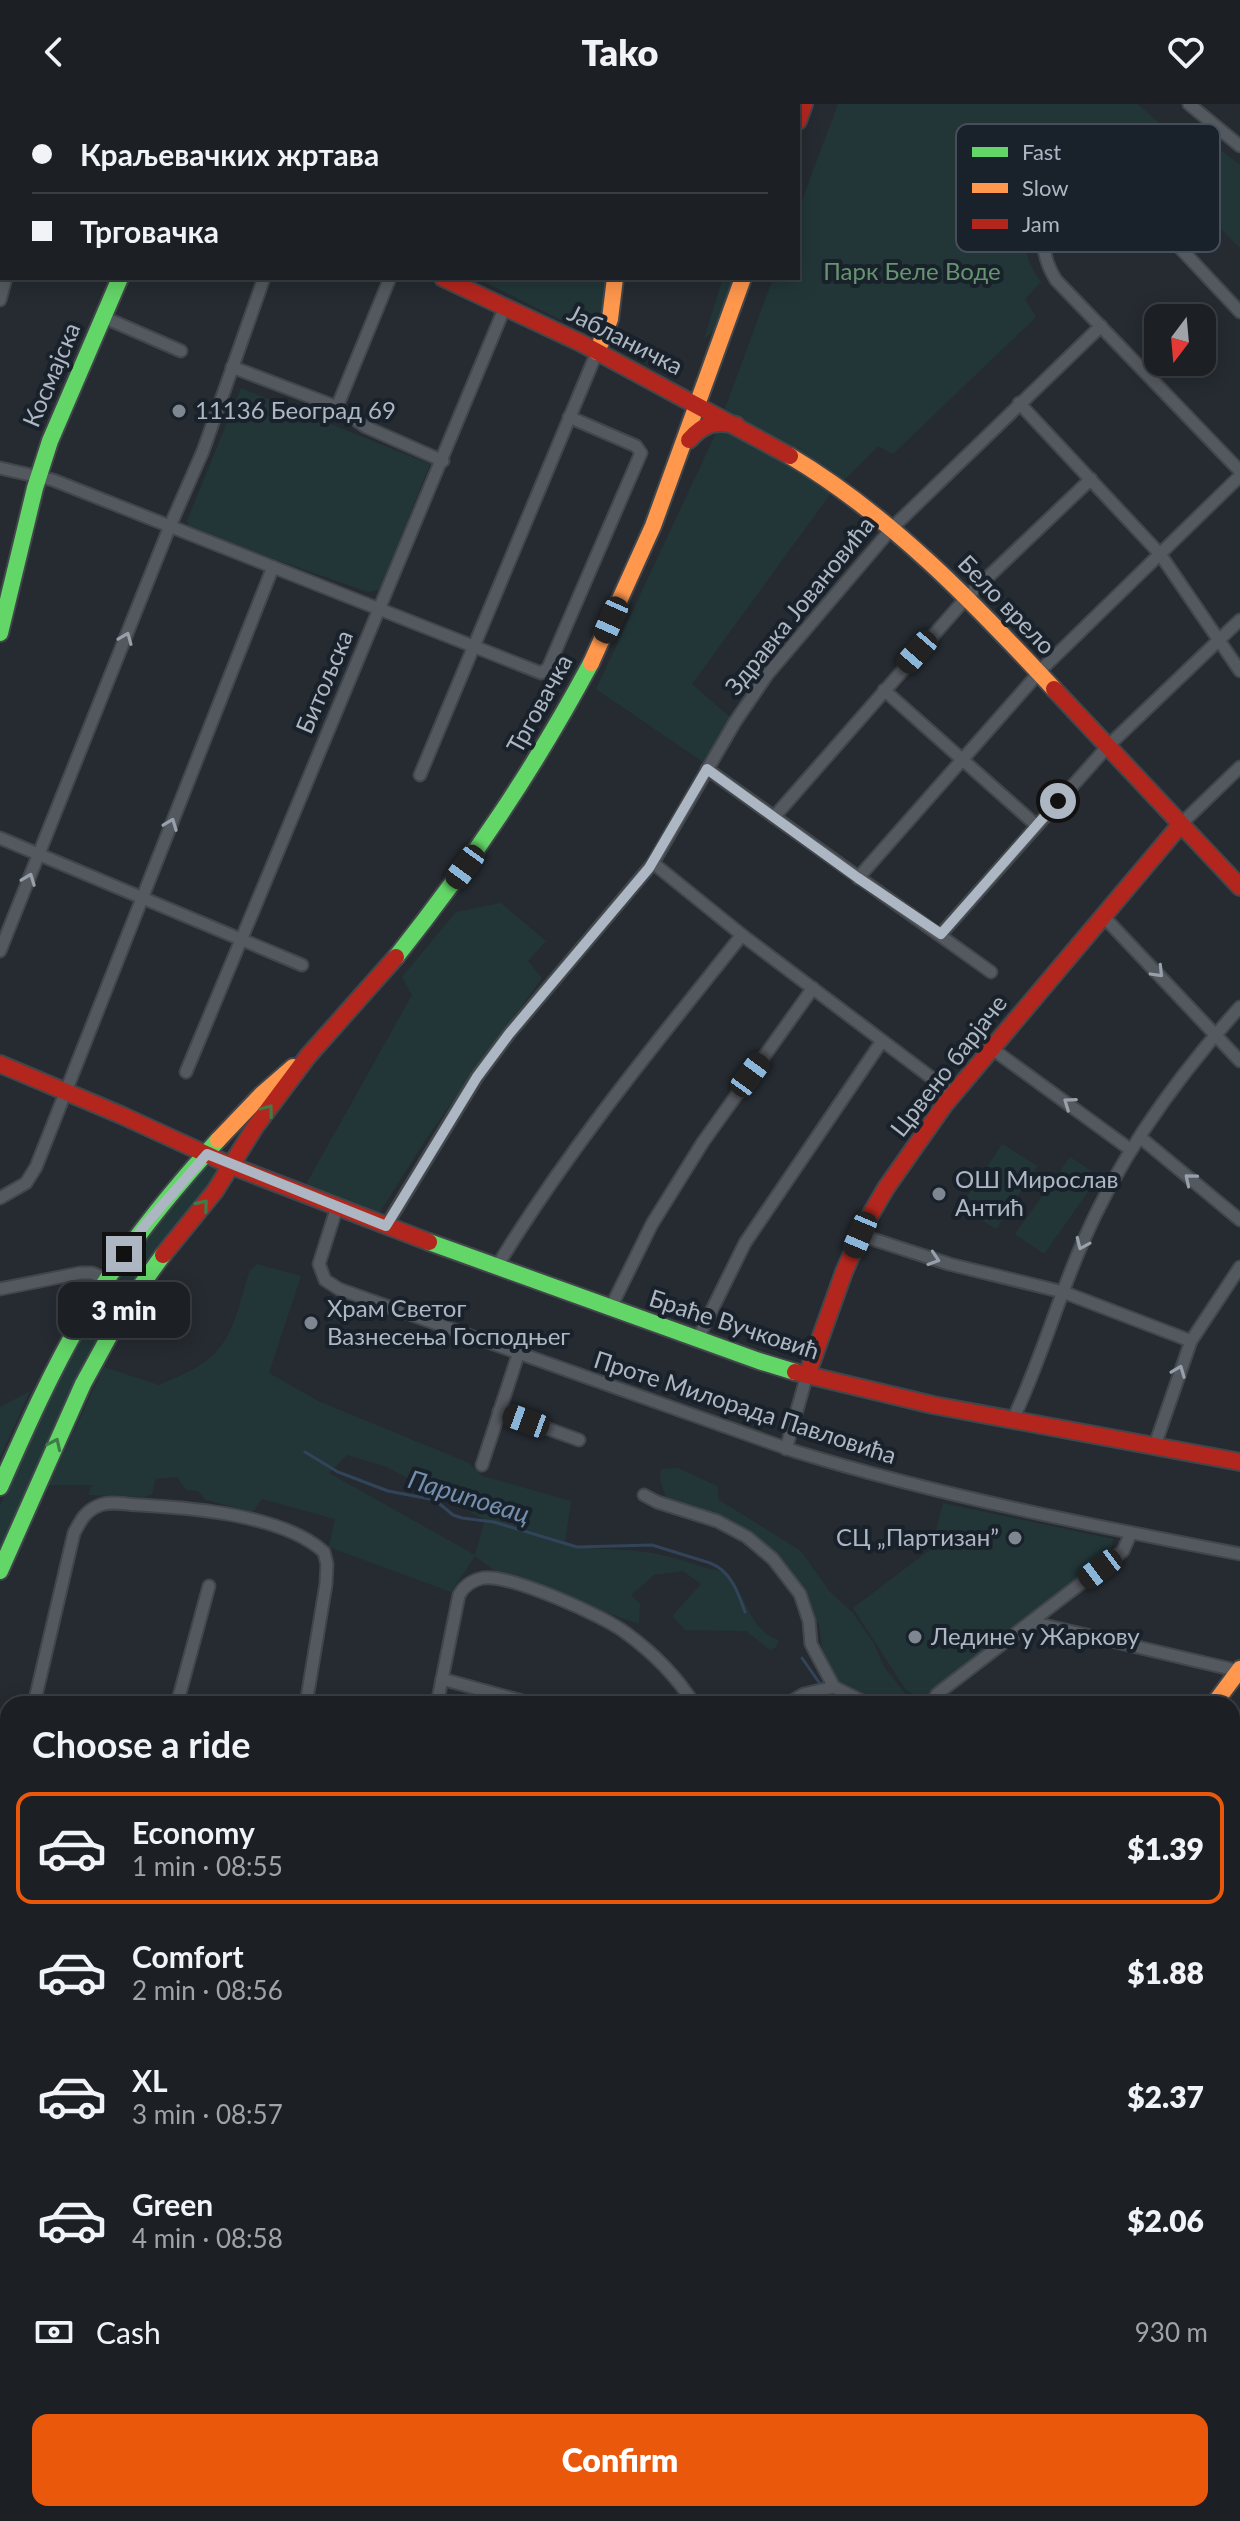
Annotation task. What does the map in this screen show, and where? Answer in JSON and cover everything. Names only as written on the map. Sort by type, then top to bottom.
[{"type":"street","points":[[1189,104],[1213,124]]},
{"type":"street","points":[[1220,130],[1240,146]]},
{"type":"street","points":[[858,878],[1039,673],[1240,474],[1056,280],[1043,252]]},
{"type":"street","points":[[1184,252],[1240,312]]},
{"type":"street","points":[[0,300],[5,280]]},
{"type":"street","name":"Космајска","points":[[0,633],[39,476],[55,430],[119,280]]},
{"type":"street","points":[[0,951],[203,451],[263,280]]},
{"type":"street","points":[[337,407],[389,280]]},
{"type":"street","name":"Јабланичка","points":[[447,280],[597,352],[697,407]]},
{"type":"street","points":[[420,775],[597,352],[612,309],[615,280]]},
{"type":"street","name":"Трговачка","points":[[0,1571],[83,1384],[101,1348],[143,1282],[232,1166],[255,1127],[308,1056],[382,974],[446,894],[535,764],[570,704],[653,526],[742,280]]},
{"type":"street","name":"Битољска","points":[[186,1072],[505,307]]},
{"type":"street","points":[[103,317],[181,351]]},
{"type":"street","name":"Здравка Јовановића","points":[[386,1226],[483,1070],[653,863],[760,684],[892,528],[1101,326]]},
{"type":"street","points":[[232,367],[337,407],[366,427],[443,461]]},
{"type":"street","points":[[1019,403],[1160,554],[1240,671]]},
{"type":"street","name":"Бело врело","points":[[697,407],[736,425],[829,481],[892,528],[967,597],[1240,887]]},
{"type":"street","points":[[0,468],[39,476],[541,673],[548,668],[641,453],[636,446],[569,417]]},
{"type":"street","points":[[684,445],[699,429],[711,422],[719,420],[736,425]]},
{"type":"street","points":[[774,817],[967,597],[1091,479]]},
{"type":"street","points":[[0,1198],[22,1186],[33,1174],[273,567]]},
{"type":"street","points":[[941,934],[1108,746],[1240,620]]},
{"type":"street","points":[[884,690],[1036,825]]},
{"type":"street","name":"Црвено барјаче","points":[[786,1449],[833,1300],[860,1235],[886,1188],[953,1094],[991,1048],[1181,824],[1240,767]]},
{"type":"street","points":[[707,769],[991,972]]},
{"type":"street","points":[[0,838],[302,965]]},
{"type":"street","points":[[653,863],[742,935],[953,1094]]},
{"type":"street","points":[[1104,917],[1240,1061]]},
{"type":"street","points":[[496,1268],[533,1207],[596,1119],[742,935]]},
{"type":"street","points":[[610,1309],[652,1224],[703,1142],[813,988]]},
{"type":"street","points":[[1013,1419],[1083,1241],[1131,1150],[1179,1079],[1240,1007]]},
{"type":"street","points":[[697,1340],[740,1250],[882,1041]]},
{"type":"street","points":[[991,1048],[1131,1150]]},
{"type":"street","name":"Трговачка","points":[[0,1487],[53,1373],[106,1279],[145,1225],[264,1091],[308,1056]]},
{"type":"street","name":"Браће Вучковић","points":[[0,1064],[232,1166],[496,1268],[697,1340],[807,1375],[933,1405],[1240,1462]]},
{"type":"street","points":[[1141,1138],[1240,1220]]},
{"type":"street","name":"Проте Милорада Павловића","points":[[337,1207],[319,1261],[319,1270],[327,1283],[339,1289],[786,1449],[935,1492],[1240,1554]]},
{"type":"street","points":[[860,1235],[949,1264],[1063,1292],[1191,1341]]},
{"type":"street","points":[[1155,1445],[1191,1341],[1240,1267]]},
{"type":"street","points":[[0,1289],[84,1273],[106,1279]]},
{"type":"street","points":[[482,1465],[518,1355]]},
{"type":"street","points":[[499,1411],[579,1440]]},
{"type":"street","points":[[644,1495],[717,1521],[747,1537],[773,1559],[800,1594],[809,1621],[811,1644],[828,1688]]},
{"type":"street","points":[[36,1696],[56,1620],[69,1549],[82,1518],[94,1508],[107,1503],[224,1514],[289,1533],[319,1547],[326,1556],[325,1596],[307,1696]]},
{"type":"street","points":[[936,1696],[1123,1551],[1131,1533]]},
{"type":"street","points":[[439,1696],[462,1590],[482,1578],[499,1579],[602,1618],[622,1629],[691,1696]]},
{"type":"street","points":[[179,1696],[209,1586]]},
{"type":"street","points":[[1031,1622],[1240,1670],[1220,1696]]},
{"type":"street","points":[[442,1679],[504,1696]]},
{"type":"street","points":[[799,1696],[828,1688],[848,1696]]},
{"type":"green space","name":"Парк Беле Воде","points":[[838,104],[1138,104],[1160,124],[956,124],[956,252],[1027,252],[1041,282],[1025,299],[1036,317],[893,454],[878,446],[831,493],[692,684],[732,719],[706,764],[596,689],[716,433],[772,280],[800,280],[800,206]]},
{"type":"green space","name":"Парк Беле Воде","points":[[1220,150],[1240,165],[1240,248],[1220,228]]},
{"type":"green space","points":[[480,280],[611,280],[609,305],[600,327],[586,332]]},
{"type":"green space","points":[[722,280],[733,280],[716,329],[704,339]]},
{"type":"green space","points":[[241,388],[430,464],[380,589],[368,592],[189,529],[187,521]]},
{"type":"green space","points":[[501,903],[546,941],[528,961],[542,978],[426,1139],[378,1215],[305,1186],[412,995],[402,977],[456,912]]},
{"type":"green space","points":[[1002,1144],[1037,1166],[996,1229],[961,1207]]},
{"type":"green space","points":[[1070,1157],[1099,1176],[1044,1254],[1015,1234]]},
{"type":"green space","points":[[203,1169],[217,1169],[217,1174],[163,1241],[0,1556],[0,1506],[58,1375],[119,1269]]},
{"type":"green space","points":[[257,1264],[301,1276],[269,1373],[318,1401],[469,1463],[482,1476],[571,1501],[565,1543],[655,1554],[724,1572],[732,1580],[754,1620],[779,1640],[776,1647],[770,1650],[746,1631],[685,1630],[672,1616],[701,1584],[683,1571],[654,1575],[631,1595],[640,1604],[639,1624],[499,1574],[475,1556],[451,1592],[329,1547],[335,1519],[262,1499],[253,1512],[206,1500],[198,1491],[186,1490],[177,1477],[155,1479],[152,1494],[145,1497],[88,1495],[92,1485],[49,1485],[104,1367],[159,1385],[203,1363],[228,1336],[250,1270]],"holes":[[[347,1455],[387,1467],[485,1520],[475,1555],[329,1473]]]},
{"type":"green space","points":[[30,1391],[0,1457],[0,1407]]},
{"type":"green space","points":[[678,1468],[717,1486],[719,1500],[801,1551],[829,1591],[852,1612],[873,1642],[884,1667],[909,1696],[810,1696],[839,1686],[822,1648],[819,1624],[806,1609],[800,1594],[729,1520],[666,1497],[660,1480],[661,1469]]},
{"type":"green space","points":[[943,1503],[1113,1539],[1110,1555],[930,1696],[916,1696],[906,1690],[853,1608],[931,1549]]},
{"type":"waterway","name":"Париповац","points":[[305,1452],[338,1472],[388,1491],[435,1500],[453,1515],[462,1518],[494,1522],[577,1547],[652,1545],[710,1563],[728,1577],[745,1612]]},
{"type":"waterway","name":"Париповац","points":[[802,1658],[823,1688]]},
{"type":"traffic: fast","points":[[0,633],[35,488],[50,441],[119,280]]},
{"type":"traffic: fast","points":[[396,957],[500,814],[547,741],[591,663]]},
{"type":"traffic: fast","points":[[0,1487],[48,1382],[111,1273],[180,1183],[218,1140]]},
{"type":"traffic: fast","points":[[429,1242],[795,1372]]},
{"type":"traffic: fast","points":[[0,1571],[83,1384],[124,1309],[163,1255]]},
{"type":"traffic: slow","points":[[597,352],[610,319],[615,280]]},
{"type":"traffic: slow","points":[[591,663],[653,526],[742,280]]},
{"type":"traffic: slow","points":[[790,456],[863,506],[930,563],[1054,689]]},
{"type":"traffic: slow","points":[[218,1140],[293,1067]]},
{"type":"traffic: slow","points":[[1220,1696],[1240,1669]]},
{"type":"traffic: jam","points":[[800,115],[804,104]]},
{"type":"traffic: jam","points":[[447,280],[581,343],[790,456]]},
{"type":"traffic: jam","points":[[689,440],[710,425],[736,425]]},
{"type":"traffic: jam","points":[[1054,689],[1240,887]]},
{"type":"traffic: jam","points":[[807,1375],[844,1272],[865,1224],[886,1188],[945,1104],[1181,824]]},
{"type":"traffic: jam","points":[[163,1255],[215,1191],[255,1127],[308,1056],[396,957]]},
{"type":"traffic: jam","points":[[0,1064],[232,1166],[429,1242]]},
{"type":"traffic: jam","points":[[795,1372],[933,1405],[1240,1462]]},
{"type":"place","name":"11136 Београд 69","points":[[179,411]]},
{"type":"place","name":"ОШ Мирослав Антић","points":[[939,1194]]},
{"type":"place","name":"Храм Светог Вазнесења Господњег","points":[[311,1323]]},
{"type":"place","name":"СЦ „Партизан”","points":[[1015,1538]]},
{"type":"place","name":"Ледине у Жаркову","points":[[915,1637]]},
{"type":"route","points":[[124,1254],[207,1154],[386,1226],[477,1077],[509,1034],[653,863],[707,769],[941,934],[1058,801]]}]
